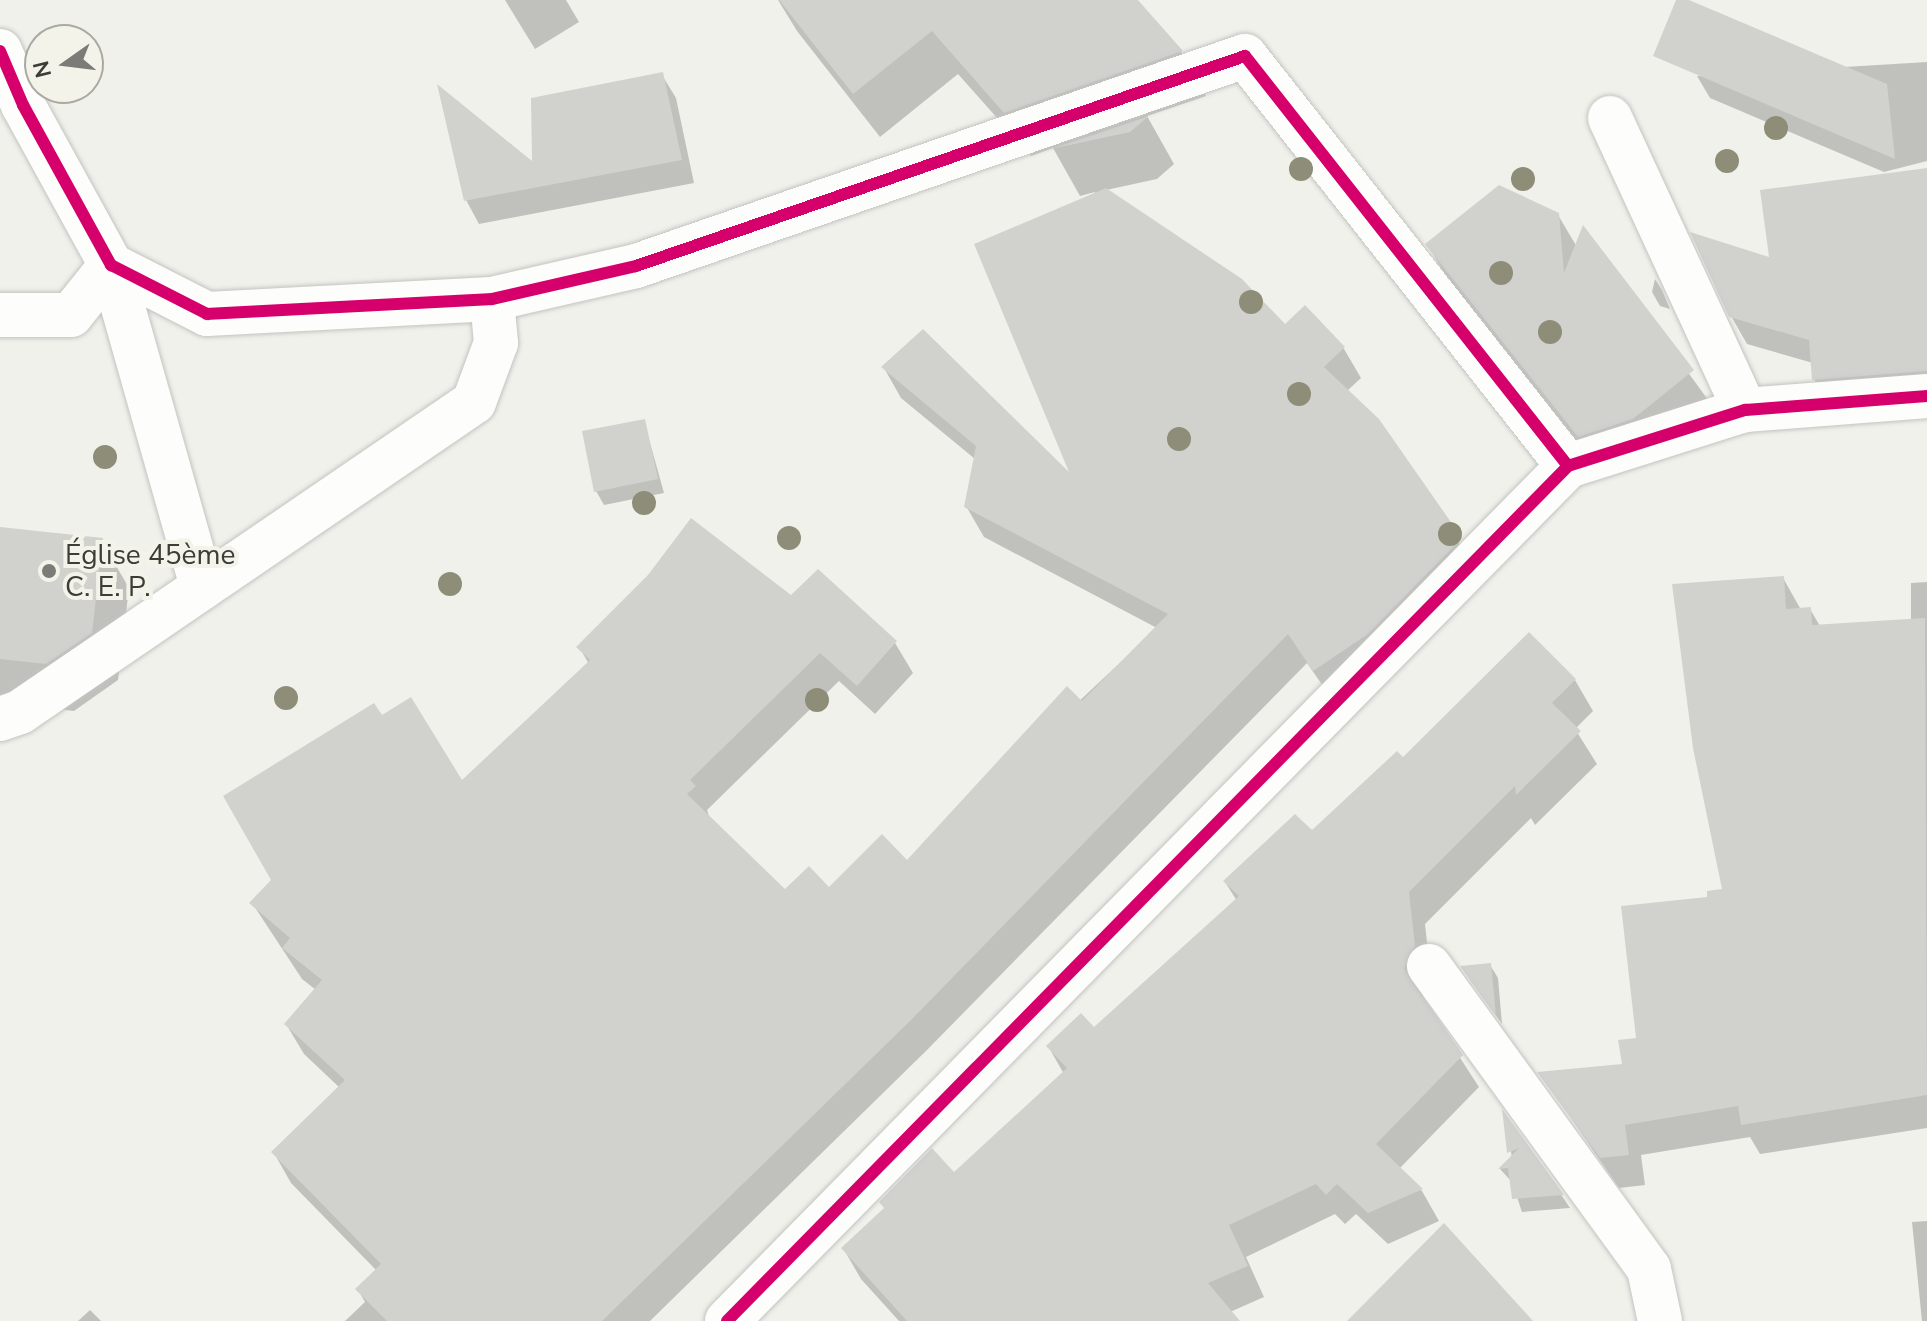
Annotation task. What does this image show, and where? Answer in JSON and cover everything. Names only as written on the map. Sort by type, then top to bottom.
[{"type":"street","points":[[0,51],[23,105],[111,265],[202,587]]},
{"type":"street","points":[[111,265],[207,314],[492,299],[636,266],[1245,56],[1568,466]]},
{"type":"street","points":[[1610,118],[1745,410]]},
{"type":"street","points":[[0,315],[71,315],[111,265]]},
{"type":"street","points":[[0,719],[20,712],[474,402],[496,343],[492,299]]},
{"type":"street","points":[[727,1321],[1568,466],[1745,410],[1927,396]]},
{"type":"street","points":[[1429,966],[1649,1269],[1660,1321]]},
{"type":"building","points":[[779,0],[1138,0],[1183,51],[1004,113],[932,31],[853,94]]},
{"type":"building","points":[[1676,0],[1689,0],[1887,84],[1895,159],[1653,56]]},
{"type":"building","points":[[663,72],[682,160],[464,201],[437,84],[532,161],[531,98]]},
{"type":"building","points":[[1149,116],[1130,132],[1051,149]]},
{"type":"building","points":[[1927,168],[1927,371],[1812,380],[1809,340],[1729,317],[1690,232],[1769,257],[1760,190]]},
{"type":"building","points":[[1499,185],[1559,213],[1564,273],[1583,225],[1694,370],[1633,419],[1578,437],[1425,244]]},
{"type":"building","points":[[1106,188],[1242,279],[1285,324],[1305,305],[1345,347],[1324,367],[1379,419],[1462,538],[1368,634],[1313,671],[1288,634],[911,1020],[602,1321],[387,1321],[355,1289],[381,1264],[271,1152],[345,1080],[284,1024],[322,980],[282,948],[290,938],[249,903],[271,880],[223,796],[374,703],[382,715],[411,697],[462,780],[590,660],[576,647],[648,575],[691,518],[791,595],[818,569],[897,641],[857,686],[820,653],[690,780],[696,786],[687,794],[785,889],[809,866],[829,887],[882,834],[907,860],[1067,686],[1082,701],[1168,614],[964,507],[976,446],[881,367],[923,329],[1069,472],[974,244]]},
{"type":"building","points":[[645,419],[658,479],[594,492],[582,431]]},
{"type":"building","name":"Église 45ème C. E. P.","points":[[0,527],[103,538],[92,633],[46,664],[0,659]]},
{"type":"building","points":[[1784,576],[1786,609],[1811,607],[1812,625],[1925,618],[1927,1095],[1741,1125],[1738,1106],[1625,1125],[1629,1155],[1600,1158],[1537,1072],[1622,1064],[1618,1040],[1636,1038],[1621,906],[1707,897],[1707,891],[1722,889],[1693,748],[1672,584]]},
{"type":"building","points":[[1529,632],[1576,679],[1552,703],[1581,731],[1516,795],[1515,786],[1409,892],[1415,946],[1404,969],[1463,1055],[1376,1144],[1423,1189],[1368,1213],[1337,1184],[1326,1195],[1316,1184],[1229,1225],[1248,1266],[1208,1283],[1240,1321],[907,1321],[841,1248],[884,1208],[879,1202],[932,1148],[954,1172],[1067,1068],[1046,1046],[1081,1013],[1094,1027],[1239,896],[1223,881],[1295,814],[1312,830],[1397,751],[1403,757]]},
{"type":"building","points":[[1491,963],[1496,1016],[1460,966]]},
{"type":"building","points":[[1502,1109],[1564,1195],[1512,1199],[1508,1168],[1498,1169],[1519,1148],[1507,1153]]},
{"type":"building","points":[[1444,1223],[1533,1321],[1347,1321]]},
{"type":"cycle path","points":[[0,51],[23,105],[111,265],[207,314],[492,299],[636,266],[1245,56],[1568,466]]},
{"type":"cycle path","points":[[727,1321],[1568,466],[1745,410],[1927,396]]},
{"type":"place","name":"Église 45ème C. E. P.","points":[[49,571]]}]
